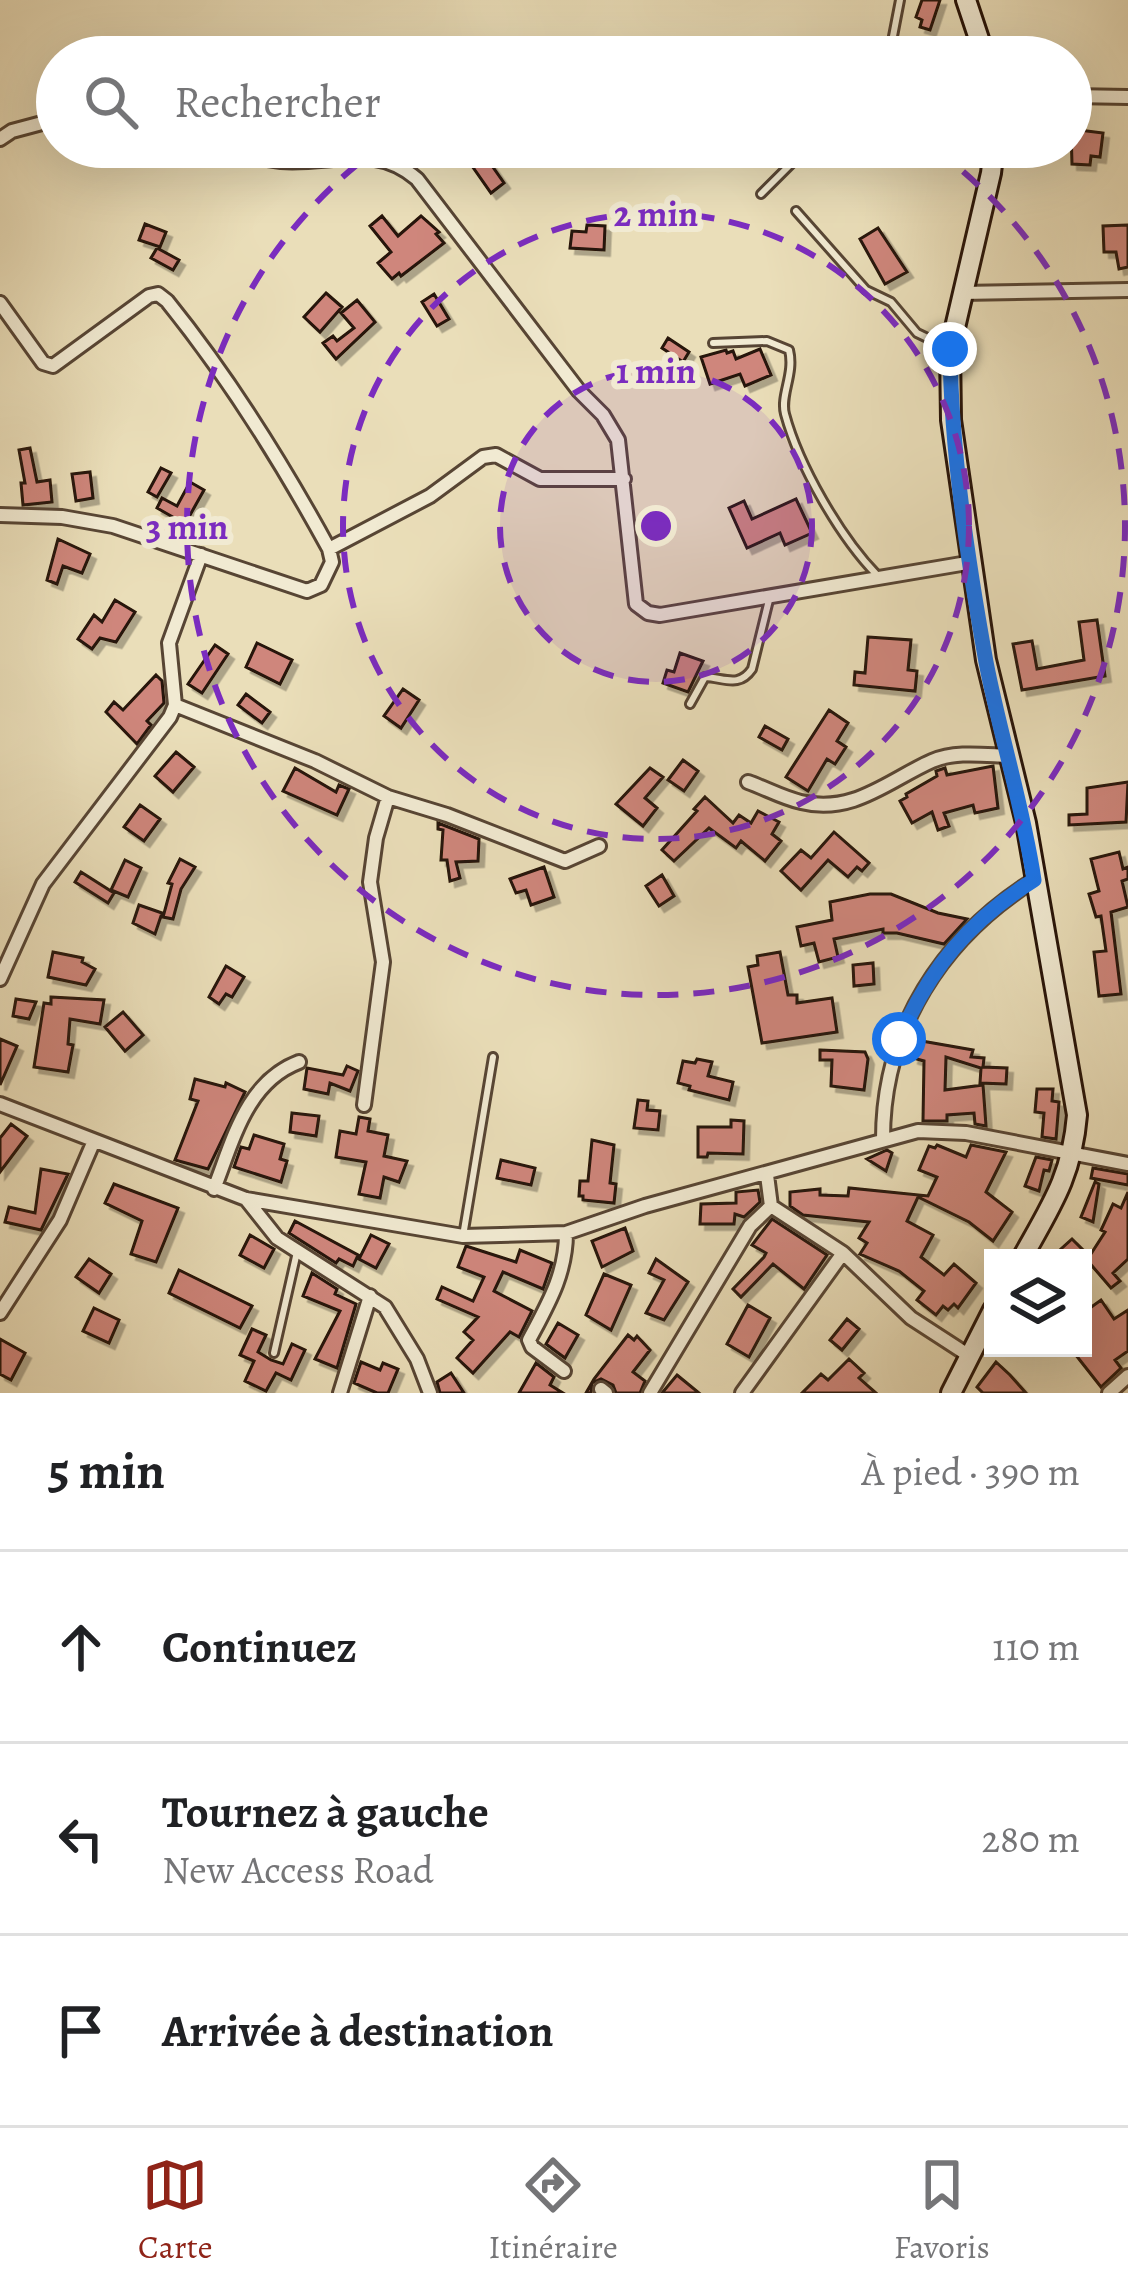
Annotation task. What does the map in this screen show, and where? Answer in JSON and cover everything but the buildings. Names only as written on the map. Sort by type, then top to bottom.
[{"type":"main road","points":[[966,0],[978,36]]},
{"type":"main road","points":[[992,168],[950,349],[951,420],[986,660],[1025,823],[1077,1115],[1074,1156],[1027,1249]]},
{"type":"main road","points":[[951,1393],[984,1326]]},
{"type":"street","points":[[1092,96],[1128,97]]},
{"type":"street","points":[[0,139],[36,125]]},
{"type":"street","points":[[405,168],[579,391],[603,415],[618,440],[637,604],[648,614],[973,562]]},
{"type":"street","points":[[961,293],[1128,290]]},
{"type":"street","points":[[0,303],[43,363],[53,366],[158,294],[223,370],[281,461],[332,562],[321,585],[307,591],[113,526],[62,517],[0,515]]},
{"type":"street","points":[[329,549],[430,496],[483,457],[496,455],[539,479],[624,479]]},
{"type":"street","points":[[0,979],[43,884],[176,705],[169,643],[201,555]]},
{"type":"street","points":[[176,705],[315,761],[388,797],[447,814],[565,861],[599,846]]},
{"type":"street","points":[[748,782],[802,803],[826,804],[869,797],[936,759],[1007,756]]},
{"type":"street","points":[[364,1106],[383,962],[370,882],[388,797]]},
{"type":"street","points":[[884,1139],[889,1078],[919,993],[944,958],[999,902],[1034,880]]},
{"type":"street","points":[[214,1190],[252,1099],[278,1070],[299,1062]]},
{"type":"street","points":[[0,1104],[214,1190],[463,1236],[566,1233],[645,1206],[918,1131],[942,1130],[1128,1163]]},
{"type":"street","points":[[0,1313],[60,1220],[93,1143]]},
{"type":"street","points":[[767,1175],[771,1206]]},
{"type":"street","points":[[246,1199],[277,1238],[370,1296],[396,1319],[430,1393]]},
{"type":"street","points":[[771,1206],[844,1252],[911,1318],[968,1355]]},
{"type":"street","points":[[650,1393],[751,1226],[771,1206]]},
{"type":"street","points":[[563,1371],[529,1340],[558,1285],[566,1258],[566,1233]]},
{"type":"street","points":[[742,1393],[844,1252]]},
{"type":"street","points":[[340,1393],[370,1296]]},
{"type":"street","points":[[1109,1393],[1128,1376]]},
{"type":"lane","points":[[893,36],[900,0]]},
{"type":"lane","points":[[761,194],[787,168]]},
{"type":"lane","points":[[796,211],[866,290],[891,302],[917,333],[950,349]]},
{"type":"lane","points":[[713,343],[767,341],[789,350],[793,364],[784,412],[845,536],[880,578]]},
{"type":"lane","points":[[690,704],[706,676],[736,682],[752,669],[770,597]]},
{"type":"lane","points":[[463,1236],[493,1057]]},
{"type":"lane","points":[[274,1353],[297,1252]]},
{"type":"route","points":[[899,1039],[919,993],[944,958],[999,902],[1034,880],[986,660],[951,420],[950,349]]}]
